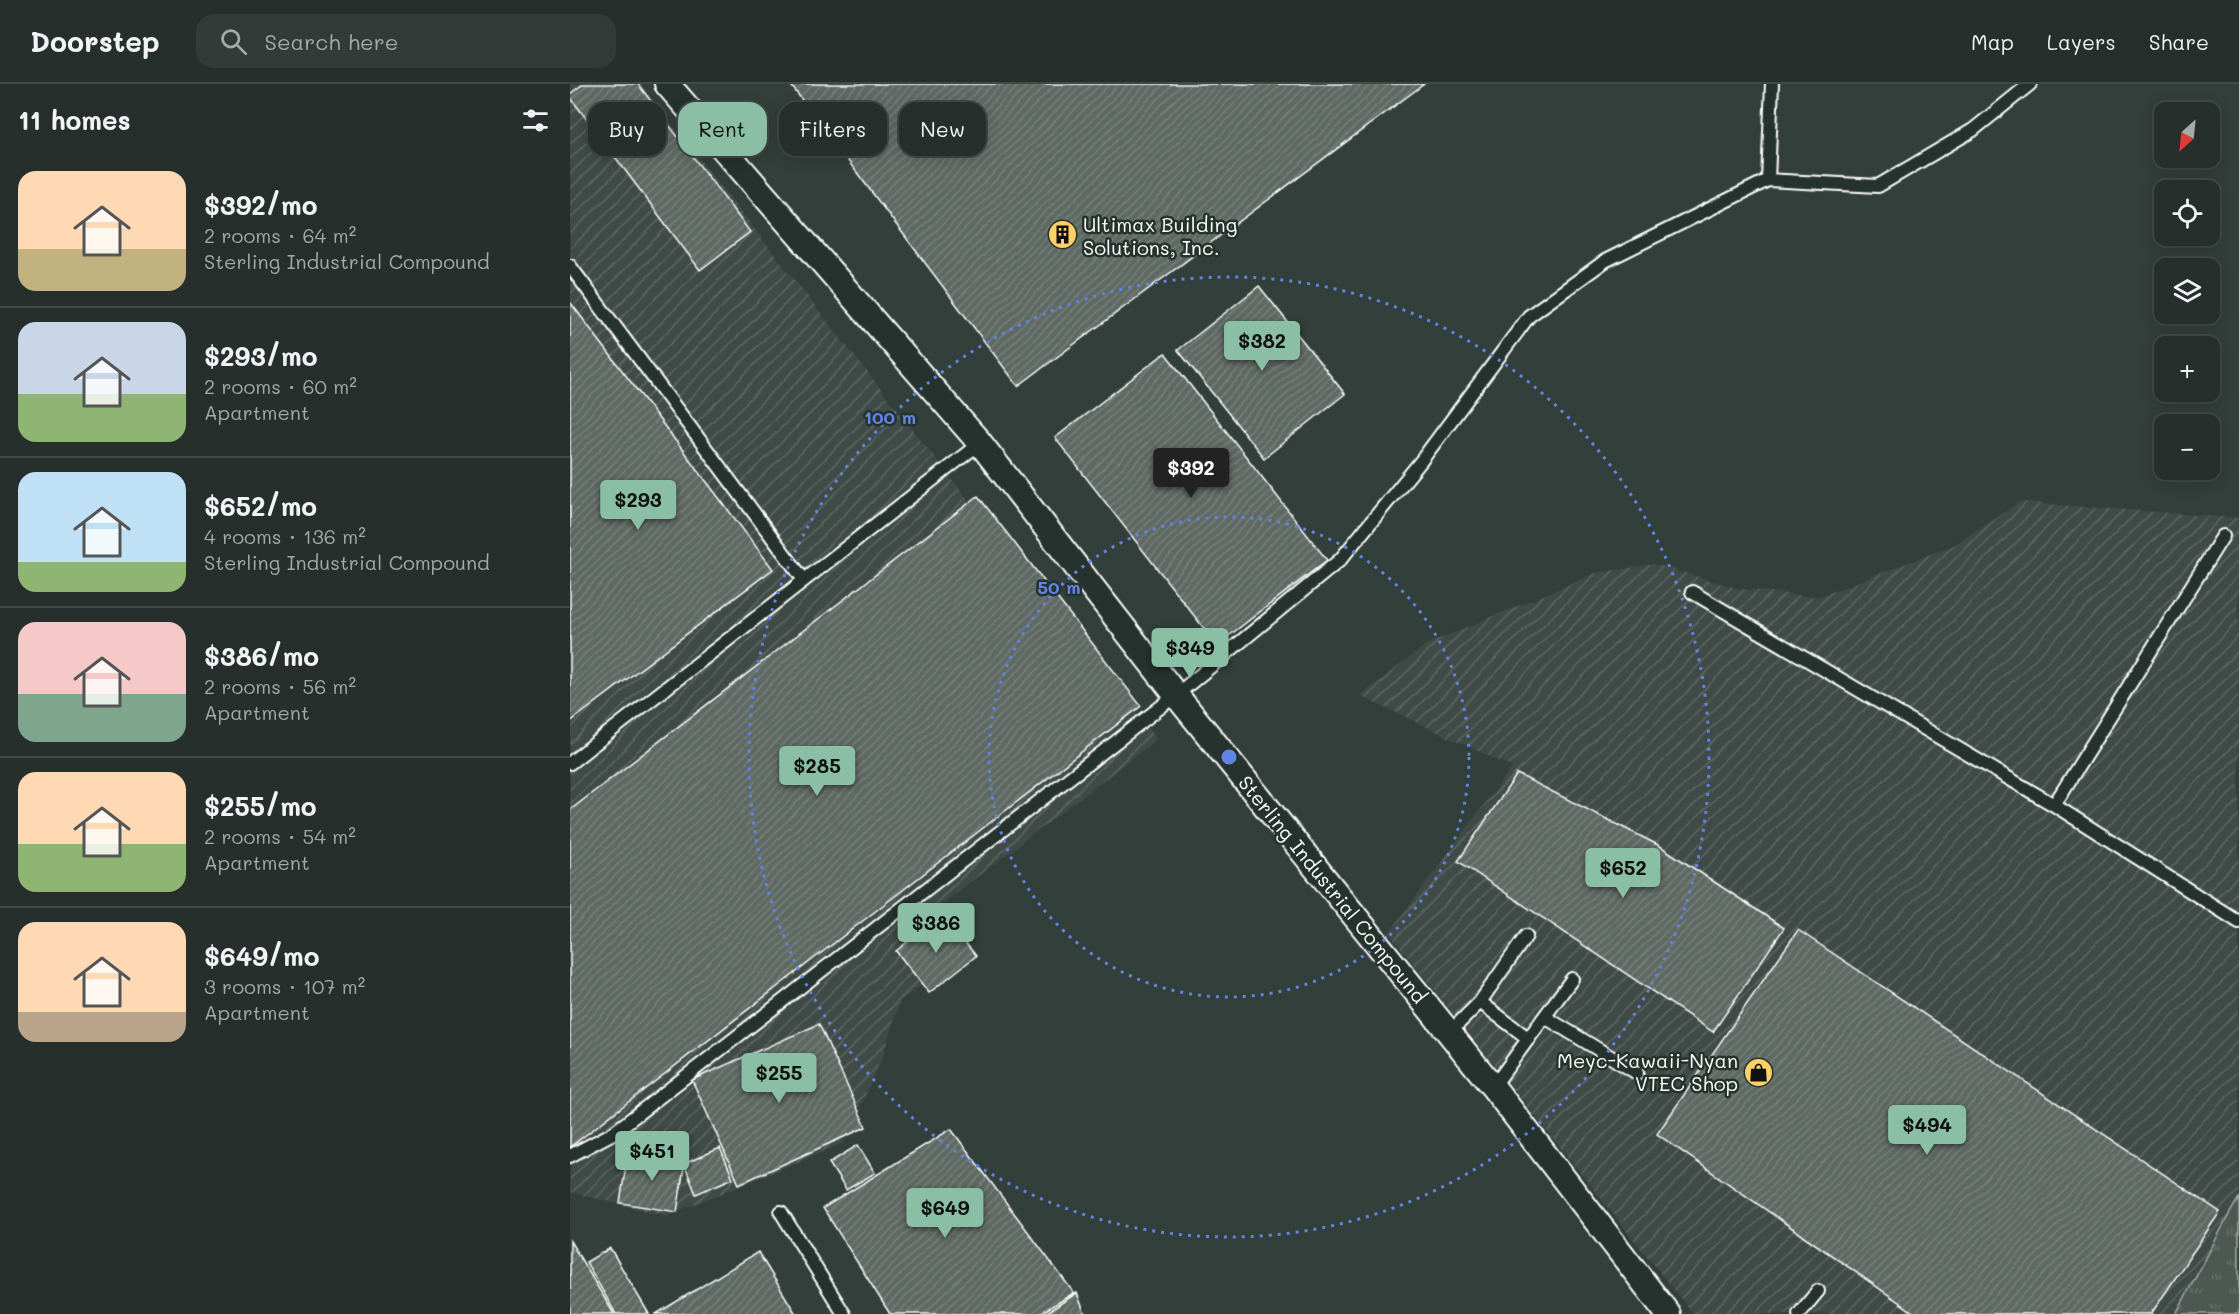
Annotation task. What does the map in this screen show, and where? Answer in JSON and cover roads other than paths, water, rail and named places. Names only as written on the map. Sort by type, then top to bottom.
[{"type":"street","name":"Sterling Industrial Compound","points":[[667,84],[980,443],[1176,695],[1493,1087],[1668,1314]]},
{"type":"lane","points":[[1768,180],[1772,84]]},
{"type":"lane","points":[[570,1156],[613,1133],[1176,695],[1340,560],[1421,461],[1529,316],[1605,261],[1768,180],[1878,186],[1972,130],[2030,84]]},
{"type":"lane","points":[[570,266],[804,580]]},
{"type":"lane","points":[[570,764],[980,443]]},
{"type":"lane","points":[[2054,805],[2223,536]]},
{"type":"lane","points":[[1692,592],[2054,805],[2239,922]]},
{"type":"lane","points":[[1449,1033],[1480,1002],[1526,936]]},
{"type":"lane","points":[[1493,1087],[1572,979]]},
{"type":"lane","points":[[1480,1002],[1529,1039]]},
{"type":"lane","points":[[1545,1017],[1637,1073]]},
{"type":"lane","points":[[782,1212],[844,1314]]},
{"type":"lane","points":[[1799,1314],[1818,1292]]},
{"type":"place","name":"Ultimax Building Solutions, Inc.","points":[[1062,235]]},
{"type":"place","name":"Meyc-Kawaii-Nyan VTEC Shop","points":[[1759,1072]]}]
